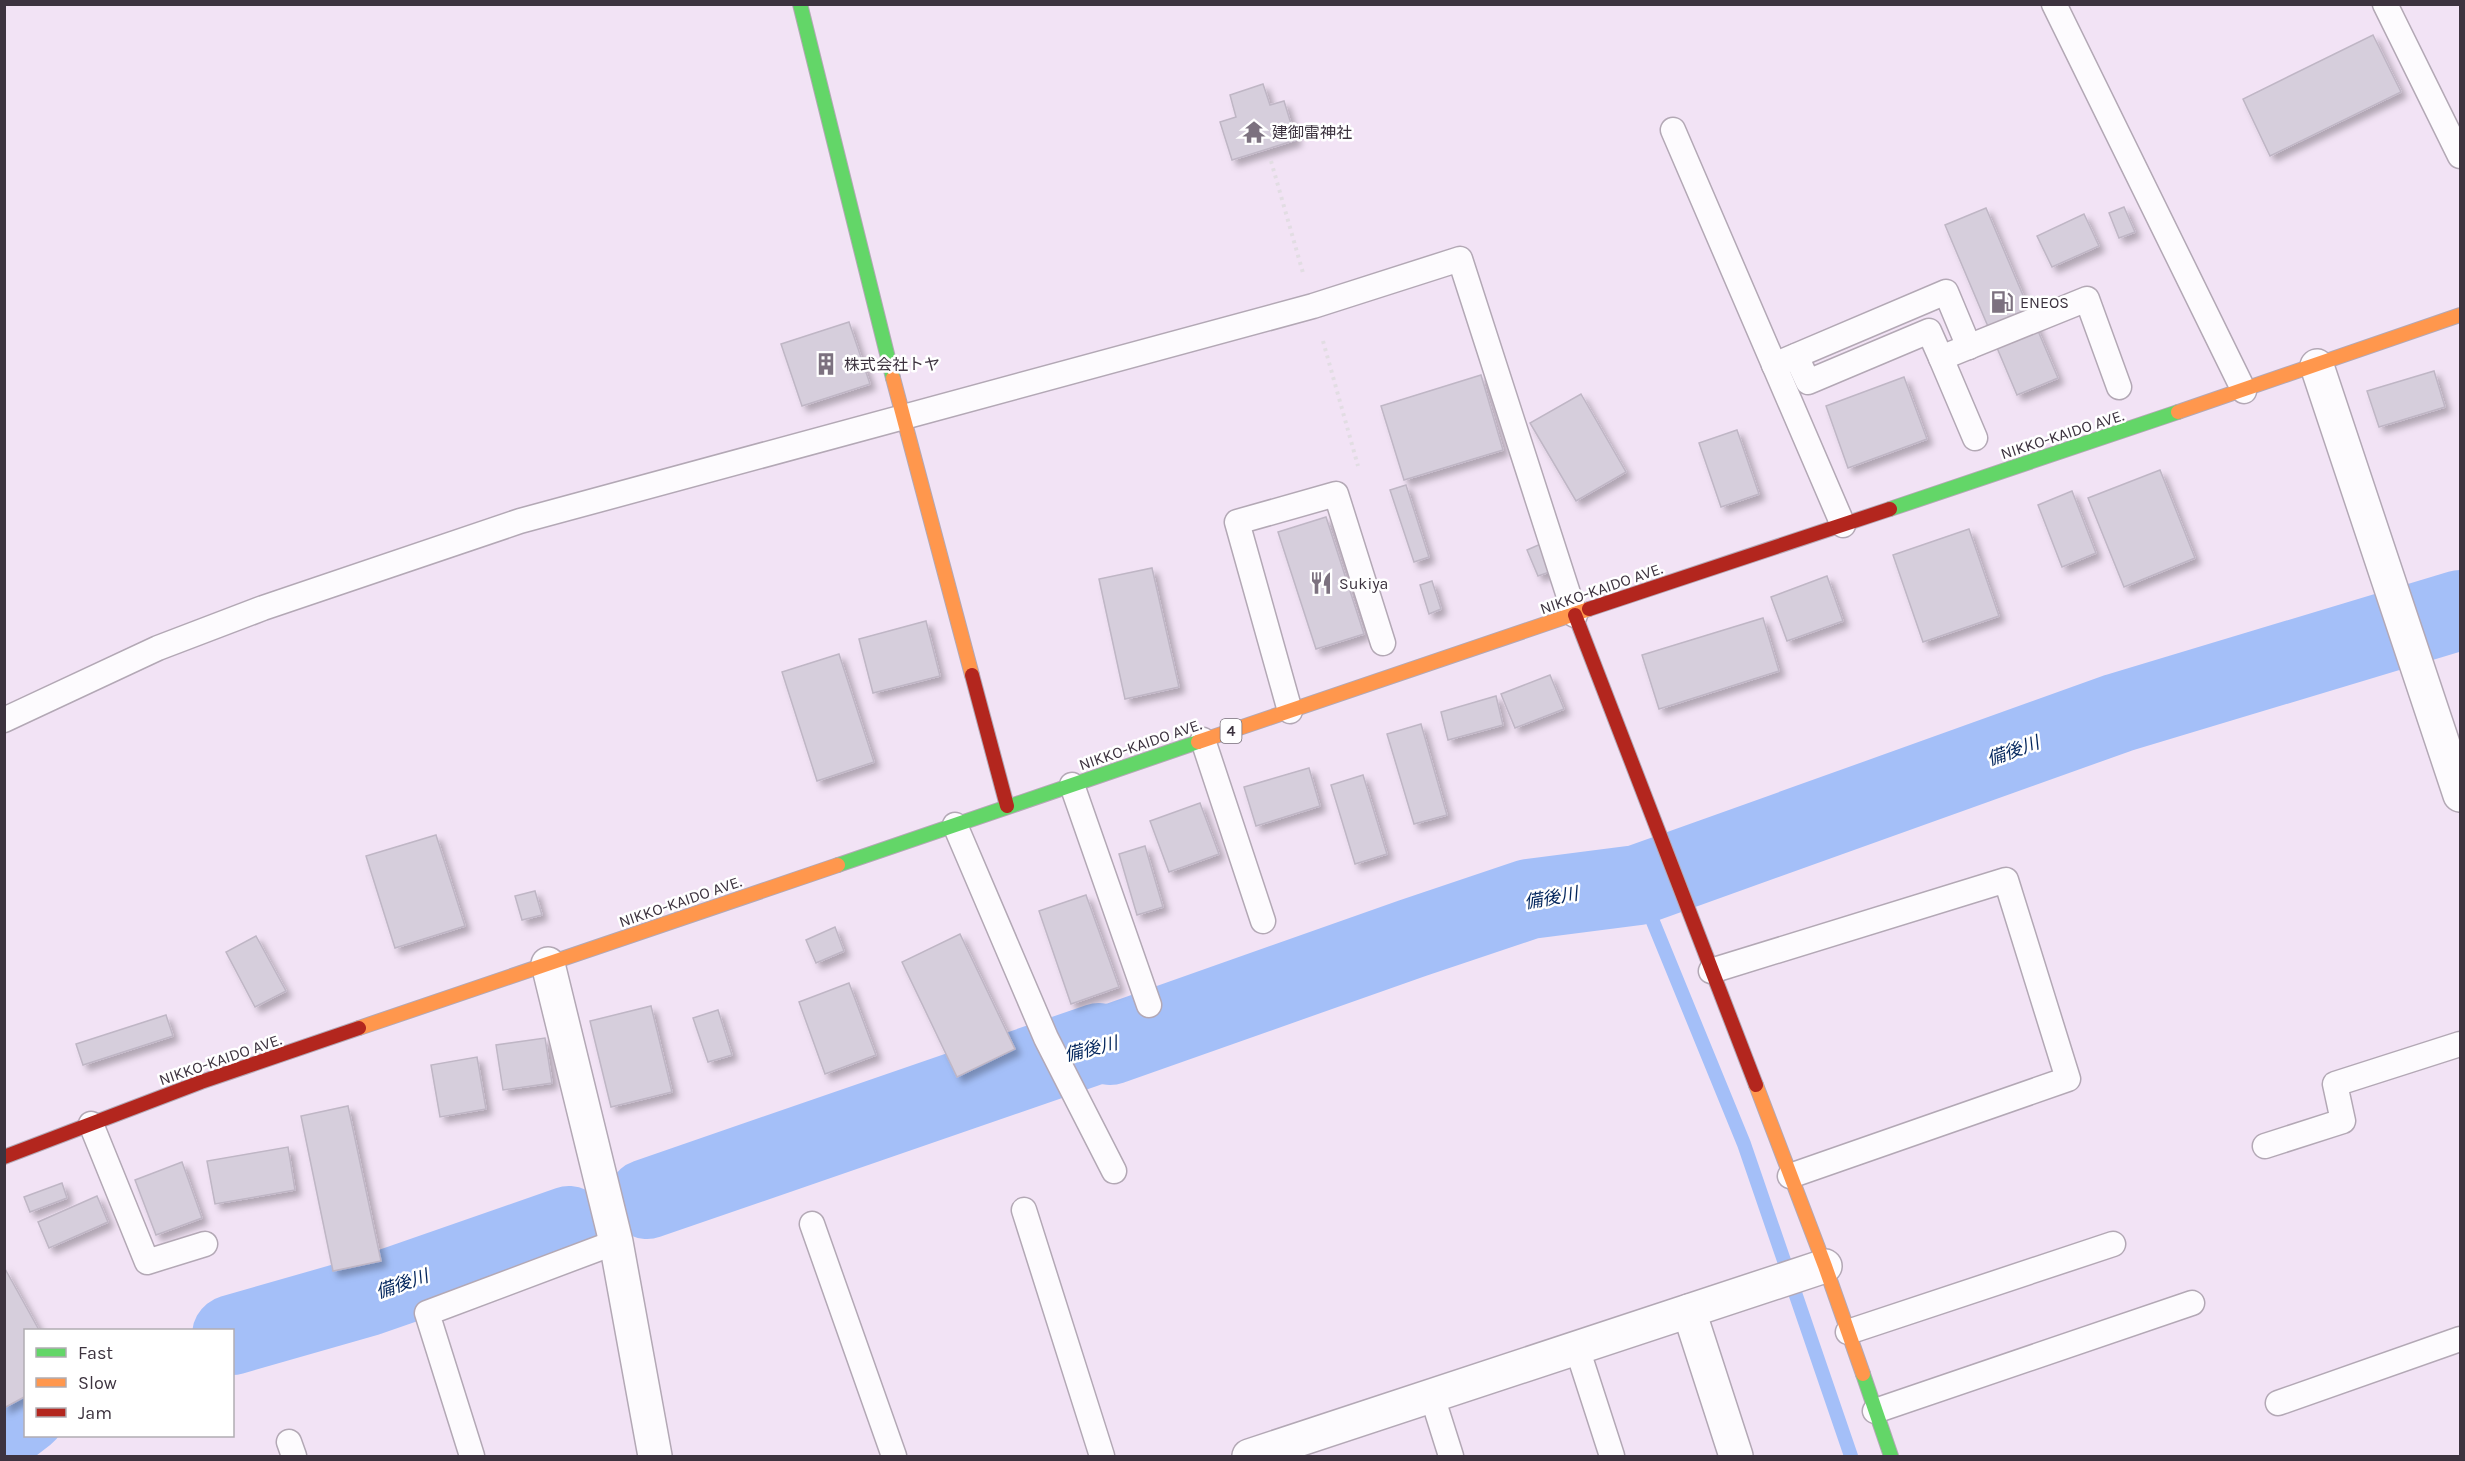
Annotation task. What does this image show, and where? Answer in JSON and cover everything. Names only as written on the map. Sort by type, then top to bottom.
[{"type":"main road","points":[[800,4],[903,416],[1007,807]]},
{"type":"main road","name":"NIKKO-KAIDO AVE.","points":[[4,1157],[201,1082],[1203,740],[2244,391],[2460,315]]},
{"type":"main road","points":[[1575,615],[1825,1266],[1891,1456]]},
{"type":"street","points":[[2317,366],[2460,795]]},
{"type":"street","points":[[548,964],[616,1242],[655,1456]]},
{"type":"street","points":[[1249,1456],[1308,1447],[1432,1396],[1825,1266]]},
{"type":"street","points":[[1689,1311],[1736,1456]]},
{"type":"lane","points":[[2054,4],[2244,391]]},
{"type":"lane","points":[[2385,4],[2460,156]]},
{"type":"lane","points":[[1673,130],[1843,525]]},
{"type":"lane","points":[[4,720],[158,648],[263,608],[520,521],[1313,306],[1460,259],[1575,615]]},
{"type":"lane","points":[[1774,365],[1946,292],[1969,347]]},
{"type":"lane","points":[[1941,358],[2087,299],[2120,387]]},
{"type":"lane","points":[[1796,356],[1808,382],[1929,331],[1975,438]]},
{"type":"lane","points":[[1290,711],[1238,522],[1336,494],[1383,643]]},
{"type":"lane","points":[[1203,740],[1263,921]]},
{"type":"lane","points":[[1072,785],[1149,1005]]},
{"type":"lane","points":[[955,825],[1046,1038],[1114,1171]]},
{"type":"lane","points":[[1711,971],[2006,880],[2068,1079],[1790,1176]]},
{"type":"lane","points":[[2265,1146],[2343,1121],[2335,1084],[2460,1044]]},
{"type":"lane","points":[[91,1124],[147,1262],[205,1244]]},
{"type":"lane","points":[[1024,1210],[1102,1456]]},
{"type":"lane","points":[[812,1224],[894,1456]]},
{"type":"lane","points":[[472,1456],[427,1313],[616,1242]]},
{"type":"lane","points":[[1848,1332],[2113,1244]]},
{"type":"lane","points":[[1875,1412],[2192,1303]]},
{"type":"lane","points":[[2278,1403],[2460,1339]]},
{"type":"lane","points":[[1577,1348],[1612,1456]]},
{"type":"lane","points":[[1432,1396],[1451,1456]]},
{"type":"path","points":[[1271,161],[1361,477]]},
{"type":"building","points":[[2373,35],[2401,92],[2270,156],[2243,99]]},
{"type":"building","points":[[1263,84],[1270,105],[1284,101],[1296,140],[1232,160],[1220,122],[1236,117],[1230,95]]},
{"type":"building","points":[[2124,207],[2135,232],[2119,238],[2109,213]]},
{"type":"building","name":"ENEOS","points":[[1986,208],[2058,378],[2017,395],[1945,225]]},
{"type":"building","points":[[2084,214],[2099,246],[2052,267],[2037,236]]},
{"type":"building","name":"株式会社トヤ","points":[[849,322],[870,384],[802,406],[781,344]]},
{"type":"building","points":[[2434,371],[2445,407],[2379,427],[2367,391]]},
{"type":"building","points":[[1481,375],[1503,450],[1404,480],[1381,406]]},
{"type":"building","points":[[1904,377],[1927,439],[1848,468],[1826,406]]},
{"type":"building","points":[[1581,394],[1626,472],[1576,501],[1530,423]]},
{"type":"building","points":[[1737,430],[1759,494],[1721,507],[1699,443]]},
{"type":"building","points":[[2160,470],[2195,558],[2124,587],[2088,498]]},
{"type":"building","points":[[1406,485],[1429,557],[1414,562],[1390,490]]},
{"type":"building","points":[[2072,491],[2096,553],[2062,567],[2038,505]]},
{"type":"building","name":"Sukiya","points":[[1326,517],[1364,634],[1316,649],[1278,532]]},
{"type":"building","points":[[1969,529],[1999,616],[1923,642],[1893,555]]},
{"type":"building","points":[[1543,543],[1555,570],[1538,576],[1527,550]]},
{"type":"building","points":[[1152,568],[1179,687],[1125,699],[1099,579]]},
{"type":"building","points":[[1827,576],[1843,621],[1787,641],[1771,597]]},
{"type":"building","points":[[1432,581],[1441,609],[1429,614],[1420,585]]},
{"type":"building","points":[[1763,618],[1779,671],[1659,709],[1642,655]]},
{"type":"building","points":[[926,621],[940,676],[873,693],[859,639]]},
{"type":"building","points":[[839,654],[874,762],[817,781],[782,672]]},
{"type":"building","points":[[1550,675],[1564,709],[1515,728],[1501,694]]},
{"type":"building","points":[[1496,696],[1503,725],[1448,740],[1441,712]]},
{"type":"building","points":[[1421,724],[1447,815],[1414,824],[1387,734]]},
{"type":"building","points":[[1309,768],[1320,806],[1256,826],[1244,787]]},
{"type":"building","points":[[1363,775],[1387,854],[1355,864],[1331,785]]},
{"type":"building","points":[[1200,803],[1219,854],[1169,872],[1150,821]]},
{"type":"building","points":[[436,835],[465,926],[395,948],[366,856]]},
{"type":"building","points":[[1145,846],[1163,907],[1137,915],[1119,854]]},
{"type":"building","points":[[535,891],[542,915],[522,920],[515,896]]},
{"type":"building","points":[[1086,895],[1119,987],[1071,1004],[1039,911]]},
{"type":"building","points":[[835,927],[844,951],[816,963],[806,940]]},
{"type":"building","points":[[960,934],[1015,1049],[957,1077],[902,962]]},
{"type":"building","points":[[256,936],[286,991],[255,1007],[226,952]]},
{"type":"building","points":[[849,983],[876,1055],[825,1074],[799,1002]]},
{"type":"building","points":[[651,1006],[672,1092],[611,1107],[590,1021]]},
{"type":"building","points":[[718,1010],[732,1055],[708,1062],[693,1018]]},
{"type":"building","points":[[166,1015],[173,1036],[83,1065],[76,1044]]},
{"type":"building","points":[[545,1038],[552,1083],[503,1090],[496,1045]]},
{"type":"building","points":[[477,1057],[486,1109],[440,1117],[431,1065]]},
{"type":"building","points":[[348,1106],[381,1261],[333,1271],[301,1116]]},
{"type":"building","points":[[288,1147],[295,1190],[215,1204],[207,1161]]},
{"type":"building","points":[[182,1162],[202,1218],[156,1235],[135,1180]]},
{"type":"building","points":[[62,1183],[67,1198],[30,1212],[24,1197]]},
{"type":"building","points":[[97,1196],[108,1222],[49,1248],[38,1222]]},
{"type":"building","points":[[4,1267],[38,1329],[24,1329],[24,1397],[4,1408]]},
{"type":"waterway","name":"備後川","points":[[647,1199],[1099,1043],[1110,1045],[1529,899],[1638,885],[2118,713],[2460,610]]},
{"type":"waterway","points":[[1638,885],[1744,1144],[1851,1456]]},
{"type":"waterway","name":"備後川","points":[[234,1334],[368,1296],[569,1226]]},
{"type":"waterway","name":"備後川","points":[[4,1430],[24,1415]]},
{"type":"traffic: fast","points":[[800,4],[893,378]]},
{"type":"traffic: fast","points":[[1890,509],[2178,412]]},
{"type":"traffic: fast","points":[[838,865],[1198,742]]},
{"type":"traffic: fast","points":[[1863,1374],[1891,1456]]},
{"type":"traffic: slow","points":[[2178,412],[2460,315]]},
{"type":"traffic: slow","points":[[893,378],[972,675]]},
{"type":"traffic: slow","points":[[1198,742],[1589,609]]},
{"type":"traffic: slow","points":[[359,1028],[838,865]]},
{"type":"traffic: slow","points":[[1756,1085],[1825,1266],[1863,1374]]},
{"type":"traffic: jam","points":[[1589,609],[1890,509]]},
{"type":"traffic: jam","points":[[1575,615],[1756,1085]]},
{"type":"traffic: jam","points":[[972,675],[1007,806]]},
{"type":"traffic: jam","points":[[4,1157],[201,1082],[359,1028]]},
{"type":"place","name":"建御雷神社","points":[[1254,132]]},
{"type":"place","name":"ENEOS","points":[[2002,302]]},
{"type":"place","name":"株式会社トヤ","points":[[826,364]]},
{"type":"place","name":"Sukiya","points":[[1321,583]]}]
